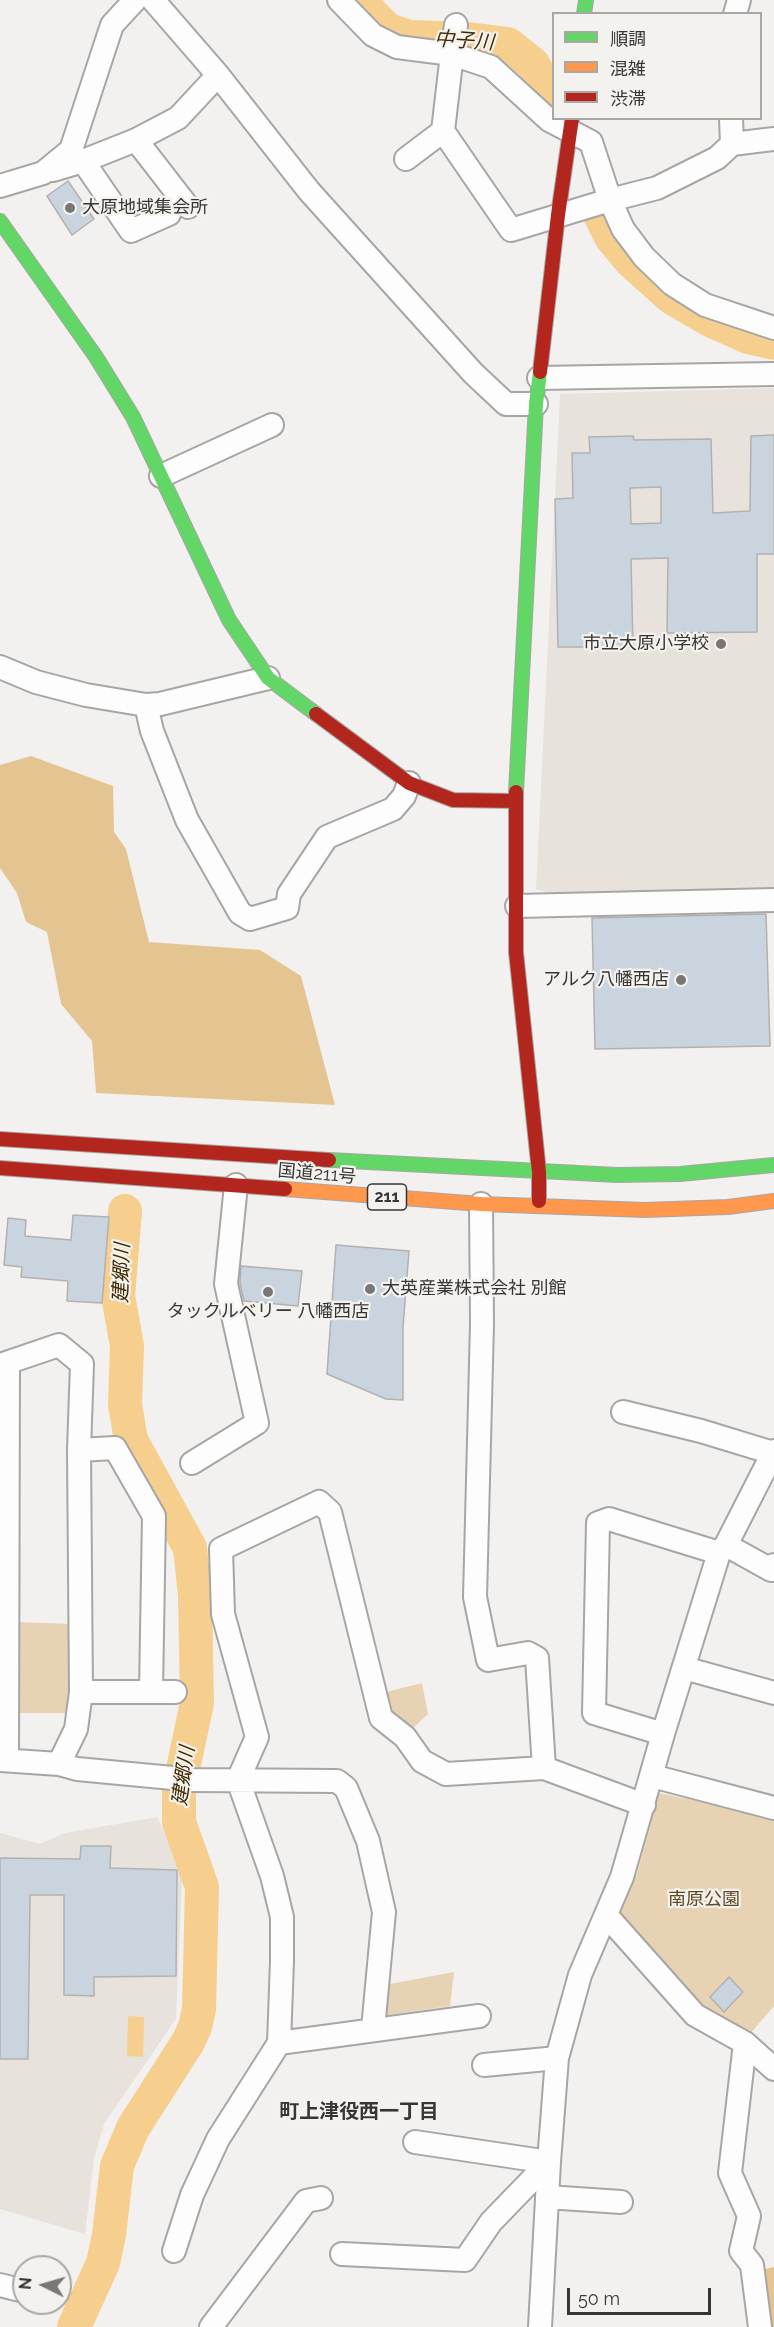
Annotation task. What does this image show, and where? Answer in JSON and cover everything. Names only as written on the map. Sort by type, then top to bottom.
[{"type":"main road","points":[[540,1206],[539,1172],[516,952],[516,801],[539,378],[571,126]]},
{"type":"main road","points":[[0,221],[96,357],[133,417],[229,620],[268,678],[409,783],[453,800],[516,801]]},
{"type":"main road","name":"国道211号","points":[[0,1138],[115,1148],[617,1175],[680,1174],[774,1166]]},
{"type":"main road","name":"国道211号","points":[[0,1168],[481,1204],[645,1210],[728,1207],[774,1201]]},
{"type":"street","points":[[44,173],[71,150],[112,25],[135,0]]},
{"type":"street","points":[[153,0],[219,75],[309,191],[473,374],[506,404],[537,404]]},
{"type":"street","points":[[339,0],[373,35],[397,47],[452,53],[491,67],[549,120],[571,126],[591,142],[610,200],[623,229],[644,257],[672,284],[705,305],[774,328]]},
{"type":"street","points":[[456,26],[443,131],[511,230],[657,188],[717,158],[732,144],[774,139]]},
{"type":"street","points":[[0,186],[83,161],[136,140],[177,118],[219,75]]},
{"type":"street","points":[[730,120],[732,144]]},
{"type":"street","points":[[406,159],[443,131]]},
{"type":"street","points":[[83,161],[131,231],[179,211],[136,140]]},
{"type":"street","points":[[539,378],[774,374]]},
{"type":"street","points":[[161,476],[272,425]]},
{"type":"street","points":[[0,667],[36,682],[86,695],[146,705],[160,704],[268,678]]},
{"type":"street","points":[[146,705],[152,731],[187,820],[240,913],[250,919],[287,908],[289,894],[327,837],[393,808],[404,796],[409,783]]},
{"type":"street","points":[[517,906],[774,900]]},
{"type":"street","points":[[192,1463],[257,1423],[226,1284],[236,1185]]},
{"type":"street","points":[[481,1204],[482,1324],[476,1597],[488,1660],[528,1653],[537,1658],[544,1768]]},
{"type":"street","points":[[58,1764],[76,1729],[81,1692],[79,1450],[82,1364],[59,1345],[4,1364],[3,1760],[58,1764],[77,1769],[180,1779],[337,1781],[345,1788],[368,1842],[384,1912],[373,2028]]},
{"type":"street","points":[[540,2327],[557,2058],[580,1975],[622,1877],[663,1734],[722,1549],[773,1452],[623,1412]]},
{"type":"street","points":[[79,1450],[115,1448],[154,1516],[151,1691]]},
{"type":"street","points":[[174,2251],[192,2195],[218,2139],[279,2043],[282,1917],[272,1876],[238,1780],[257,1737],[223,1614],[221,1549],[319,1502],[330,1512],[381,1718],[405,1737],[422,1761],[447,1774],[544,1768],[644,1805]]},
{"type":"street","points":[[663,1734],[594,1713],[598,1523],[609,1519],[722,1549],[770,1574]]},
{"type":"street","points":[[684,1668],[774,1693]]},
{"type":"street","points":[[81,1692],[175,1692]]},
{"type":"street","points":[[652,1776],[774,1808]]},
{"type":"street","points":[[607,1916],[695,2015],[745,2043],[774,2069]]},
{"type":"street","points":[[279,2043],[373,2028],[479,2016]]},
{"type":"street","points":[[745,2043],[730,2172],[748,2216],[741,2251],[752,2265],[760,2327]]},
{"type":"street","points":[[484,2065],[557,2058]]},
{"type":"street","points":[[415,2142],[549,2162]]},
{"type":"street","points":[[342,2254],[465,2260],[491,2222],[549,2162]]},
{"type":"street","points":[[547,2197],[621,2202]]},
{"type":"street","points":[[211,2327],[306,2201],[321,2198]]},
{"type":"shaded area","points":[[774,388],[774,892],[565,898],[536,889],[560,394]]},
{"type":"shaded area","points":[[31,756],[113,786],[114,832],[126,849],[149,942],[260,950],[301,976],[335,1105],[96,1093],[92,1041],[61,1004],[47,932],[26,922],[17,893],[0,868],[0,765]]},
{"type":"shaded area","points":[[157,1817],[181,1866],[176,2019],[104,2124],[94,2159],[85,2234],[0,2209],[0,1833],[40,1844],[65,1833]]},
{"type":"shaded area","points":[[128,2016],[144,2017],[143,2057],[127,2056]]},
{"type":"shaded area","points":[[774,2267],[774,2327],[767,2327],[761,2270]]},
{"type":"green space","points":[[18,1622],[71,1624],[67,1713],[17,1713]]},
{"type":"green space","points":[[422,1683],[428,1714],[410,1731],[387,1715],[382,1693]]},
{"type":"green space","name":"南原公園","points":[[659,1793],[774,1817],[774,2006],[749,2035],[705,2010],[620,1912],[637,1874]]},
{"type":"green space","points":[[454,1972],[450,2006],[381,2016],[384,1985]]},
{"type":"building","name":"大原地域集会所","points":[[68,181],[94,219],[72,235],[47,196]]},
{"type":"building","points":[[774,435],[774,554],[757,554],[757,632],[667,633],[668,558],[631,559],[633,647],[558,647],[555,499],[573,498],[572,453],[590,453],[589,437],[633,436],[634,440],[711,439],[713,513],[750,511],[751,436]],"holes":[[[661,487],[661,523],[631,524],[630,488]]]},
{"type":"building","name":"アルク八幡西店","points":[[766,914],[770,1046],[595,1049],[592,918]]},
{"type":"building","points":[[73,1215],[109,1217],[102,1303],[67,1301],[68,1281],[21,1277],[22,1267],[4,1265],[8,1218],[26,1220],[25,1236],[71,1240]]},
{"type":"building","name":"大英産業株式会社 別館","points":[[336,1245],[409,1251],[403,1327],[403,1400],[386,1399],[327,1374]]},
{"type":"building","name":"タックルベリー 八幡西店","points":[[241,1266],[302,1271],[298,1306],[244,1301],[240,1283]]},
{"type":"building","points":[[81,1846],[111,1846],[110,1868],[177,1870],[176,1976],[94,1977],[94,1996],[64,1995],[64,1895],[30,1895],[28,2059],[0,2059],[0,1858],[80,1859]]},
{"type":"building","points":[[729,1977],[743,1992],[724,2012],[710,1997]]},
{"type":"waterway","name":"中子川","points":[[358,0],[388,30],[409,37],[468,39],[508,44],[533,64],[552,99]]},
{"type":"waterway","name":"中子川","points":[[600,215],[611,237],[631,261],[671,297],[710,320],[748,337],[774,343]]},
{"type":"waterway","name":"建郷川","points":[[74,2327],[103,2263],[109,2235],[117,2166],[133,2128],[188,2042],[195,2027],[199,2009],[202,1887],[179,1822],[179,1788],[197,1703],[195,1595],[190,1548],[131,1440],[125,1404],[127,1346],[118,1296],[125,1211]]},
{"type":"traffic: fast","points":[[584,12],[586,0]]},
{"type":"traffic: fast","points":[[0,221],[96,357],[133,417],[229,620],[268,678],[316,714]]},
{"type":"traffic: fast","points":[[516,792],[536,404],[540,372]]},
{"type":"traffic: fast","points":[[329,1160],[617,1175],[680,1174],[774,1165]]},
{"type":"traffic: slow","points":[[285,1189],[481,1204],[645,1210],[728,1207],[774,1201]]},
{"type":"traffic: jam","points":[[540,372],[572,120]]},
{"type":"traffic: jam","points":[[316,714],[409,783],[453,800],[516,801]]},
{"type":"traffic: jam","points":[[516,792],[516,952],[539,1172],[539,1201]]},
{"type":"traffic: jam","points":[[0,1139],[329,1160]]},
{"type":"traffic: jam","points":[[0,1168],[285,1189]]},
{"type":"place","name":"大原地域集会所","points":[[70,208]]},
{"type":"place","name":"市立大原小学校","points":[[721,644]]},
{"type":"place","name":"アルク八幡西店","points":[[681,980]]},
{"type":"place","name":"大英産業株式会社 別館","points":[[370,1289]]},
{"type":"place","name":"タックルベリー 八幡西店","points":[[268,1292]]},
{"type":"district","name":"町上津役西一丁目","points":[[359,2112]]}]
